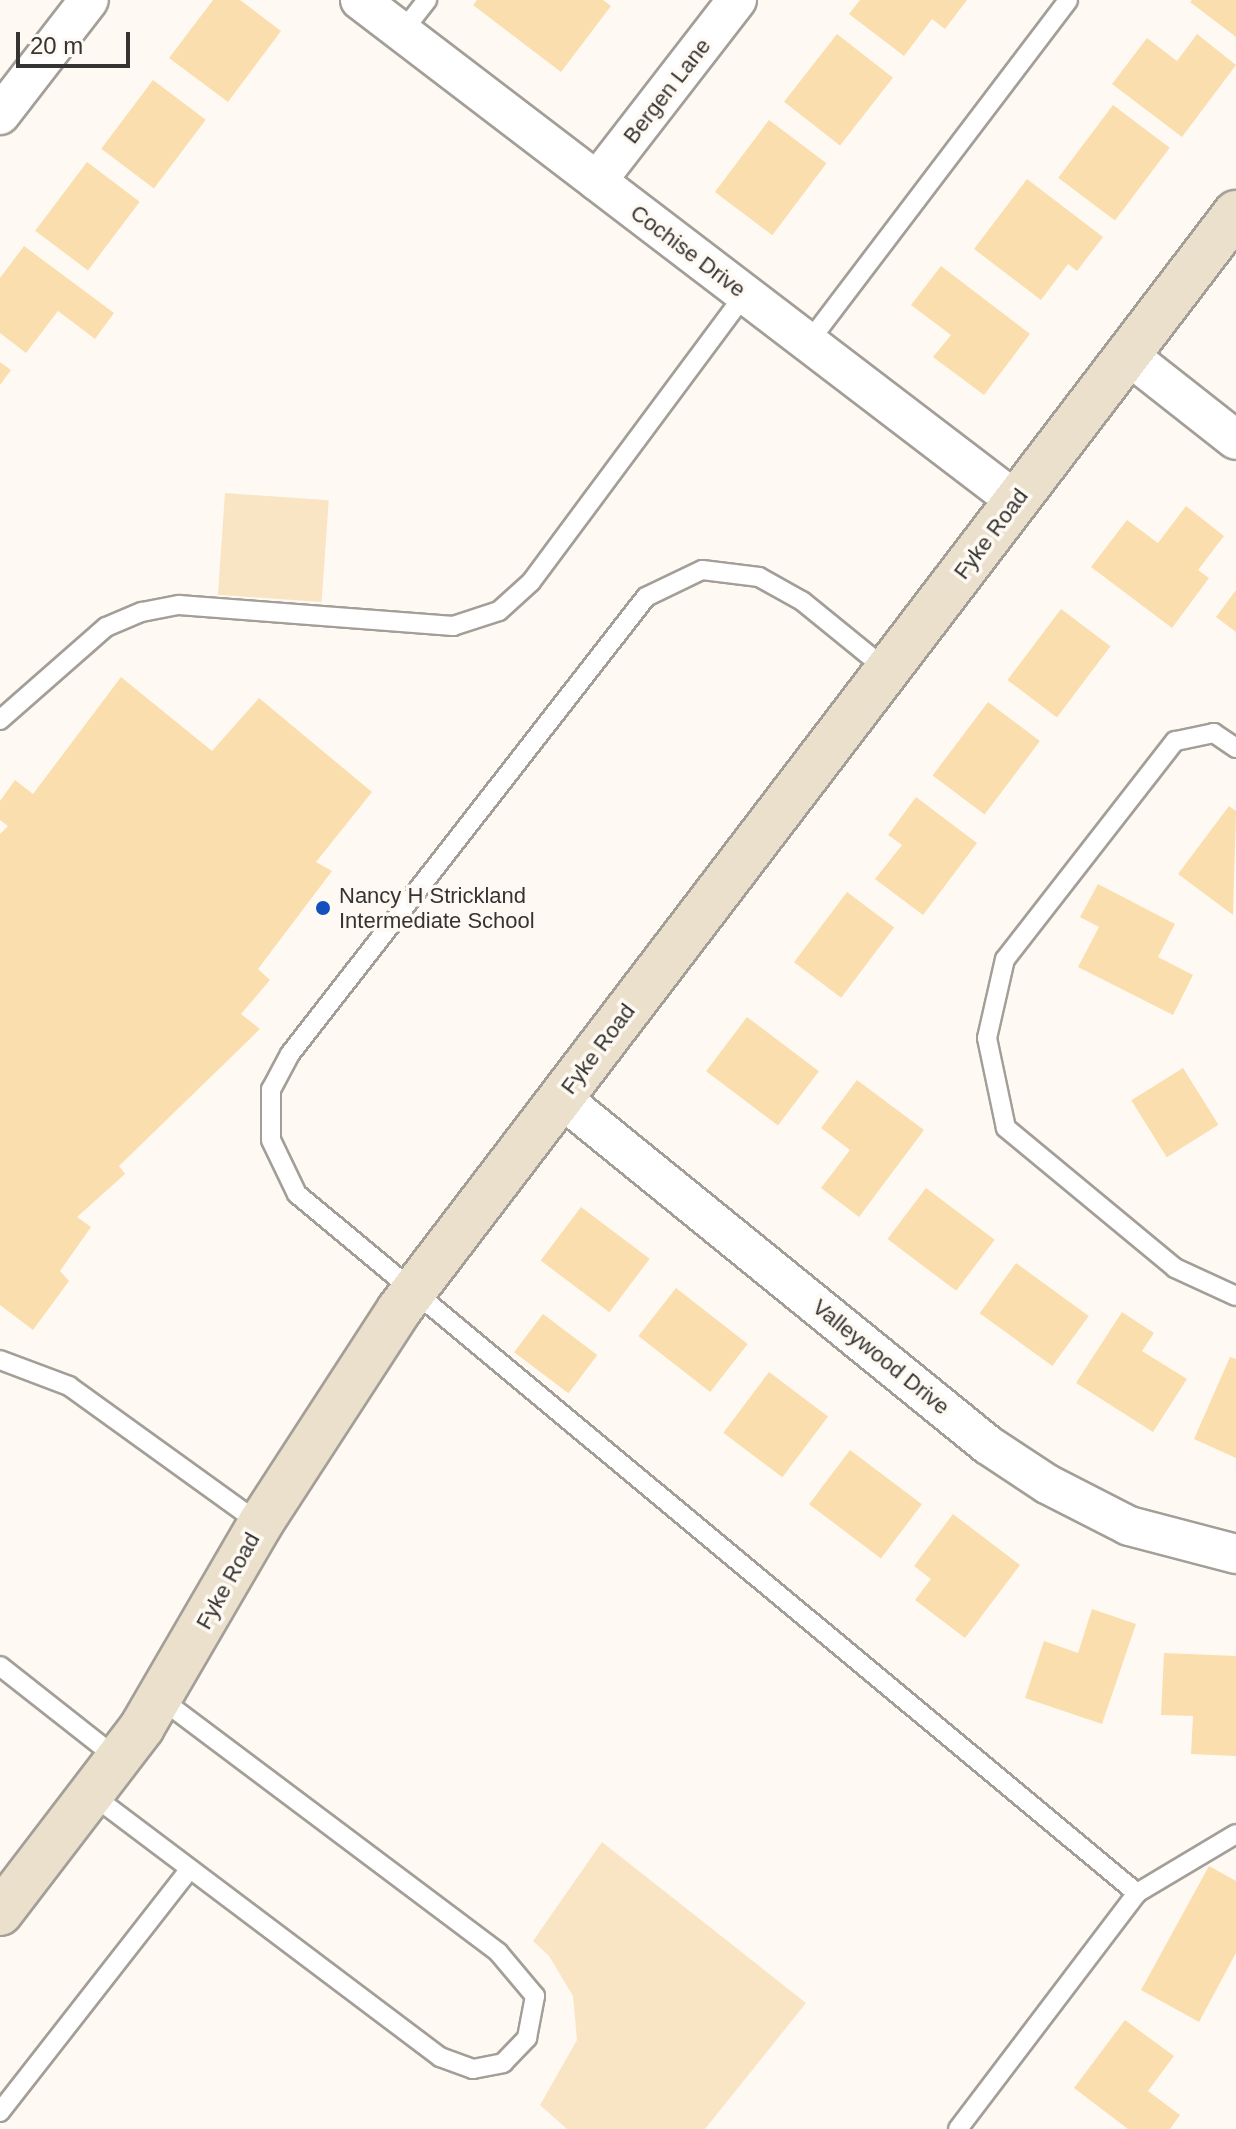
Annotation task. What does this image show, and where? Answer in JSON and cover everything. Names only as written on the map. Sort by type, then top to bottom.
[{"type":"street","points":[[0,115],[89,0]]},
{"type":"street","name":"Cochise Drive","points":[[360,0],[1016,501]]},
{"type":"street","name":"Bergen Lane","points":[[597,181],[737,0]]},
{"type":"street","name":"Fyke Road","points":[[0,1913],[160,1698],[260,1524],[349,1381],[413,1292],[1236,213]]},
{"type":"street","points":[[1128,355],[1236,440]]},
{"type":"street","name":"Valleywood Drive","points":[[561,1098],[988,1445],[1047,1484],[1129,1526],[1236,1554]]},
{"type":"lane","points":[[402,32],[427,0]]},
{"type":"lane","points":[[808,343],[1068,0]]},
{"type":"lane","points":[[0,720],[106,627],[142,612],[179,605],[453,626],[499,611],[531,582],[745,294]]},
{"type":"lane","points":[[887,670],[802,601],[759,577],[702,570],[646,597],[290,1054],[271,1089],[271,1140],[297,1194],[1137,1893]]},
{"type":"lane","points":[[1236,748],[1214,733],[1175,741],[1005,959],[987,1038],[1006,1128],[1175,1268],[1236,1296]]},
{"type":"lane","points":[[0,1360],[69,1386],[260,1524]]},
{"type":"lane","points":[[0,1666],[118,1758]]},
{"type":"lane","points":[[91,1794],[440,2057],[473,2069],[503,2063],[527,2038],[535,1996],[498,1952],[160,1698]]},
{"type":"lane","points":[[958,2129],[1137,1893],[1236,1834]]},
{"type":"lane","points":[[0,2112],[190,1869]]},
{"type":"shaded area","points":[[225,493],[329,500],[322,602],[218,595]]},
{"type":"shaded area","points":[[602,1842],[806,2003],[705,2129],[567,2129],[540,2105],[577,2040],[573,1996],[549,1956],[533,1941]]},
{"type":"building","points":[[213,0],[240,0],[281,31],[228,102],[169,58]]},
{"type":"building","points":[[477,0],[603,0],[611,6],[561,72],[473,5]]},
{"type":"building","points":[[860,0],[967,0],[945,29],[932,19],[904,56],[849,14]]},
{"type":"building","points":[[1236,0],[1236,37],[1190,2]]},
{"type":"building","points":[[837,34],[893,78],[840,145],[784,102]]},
{"type":"building","points":[[1197,34],[1236,65],[1182,137],[1112,84],[1147,38],[1177,61]]},
{"type":"building","points":[[153,80],[206,120],[154,188],[101,149]]},
{"type":"building","points":[[1113,105],[1170,148],[1115,220],[1058,178]]},
{"type":"building","points":[[769,120],[827,163],[772,235],[715,192]]},
{"type":"building","points":[[87,162],[140,202],[88,270],[35,231]]},
{"type":"building","points":[[1027,179],[1103,237],[1077,271],[1068,264],[1041,300],[974,249]]},
{"type":"building","points":[[24,246],[114,313],[95,339],[58,311],[26,353],[0,333],[0,278]]},
{"type":"building","points":[[941,266],[1030,334],[984,395],[933,357],[951,335],[911,305]]},
{"type":"building","points":[[0,362],[11,370],[0,385]]},
{"type":"building","points":[[1186,506],[1224,536],[1198,570],[1209,578],[1172,628],[1091,567],[1127,520],[1158,543]]},
{"type":"building","points":[[1236,590],[1236,632],[1216,617]]},
{"type":"building","points":[[1061,609],[1111,646],[1057,717],[1007,680]]},
{"type":"building","points":[[121,677],[212,751],[259,698],[372,792],[316,862],[332,871],[258,969],[270,980],[241,1014],[260,1029],[119,1166],[125,1174],[77,1217],[91,1227],[60,1271],[69,1281],[33,1330],[0,1305],[0,834],[8,826],[0,820],[0,801],[15,780],[33,794]]},
{"type":"building","points":[[988,702],[1040,741],[985,815],[933,775]]},
{"type":"building","points":[[916,797],[977,843],[923,915],[875,879],[902,845],[888,835]]},
{"type":"building","points":[[1229,806],[1236,811],[1233,915],[1178,874]]},
{"type":"building","points":[[1098,884],[1175,924],[1158,957],[1193,975],[1173,1015],[1078,967],[1099,927],[1080,917]]},
{"type":"building","points":[[847,892],[894,928],[841,998],[794,962]]},
{"type":"building","points":[[747,1017],[819,1071],[778,1125],[706,1071]]},
{"type":"building","points":[[1183,1068],[1219,1125],[1167,1157],[1131,1100]]},
{"type":"building","points":[[857,1080],[924,1130],[859,1217],[821,1188],[850,1150],[821,1128]]},
{"type":"building","points":[[926,1188],[995,1240],[956,1291],[887,1239]]},
{"type":"building","points":[[581,1207],[650,1259],[609,1312],[541,1261]]},
{"type":"building","points":[[1016,1263],[1089,1316],[1052,1366],[980,1313]]},
{"type":"building","points":[[676,1288],[748,1344],[710,1392],[638,1336]]},
{"type":"building","points":[[1122,1312],[1154,1333],[1142,1351],[1187,1379],[1153,1432],[1076,1383]]},
{"type":"building","points":[[543,1314],[597,1355],[568,1393],[514,1352]]},
{"type":"building","points":[[1230,1357],[1236,1359],[1236,1458],[1194,1439]]},
{"type":"building","points":[[769,1372],[828,1417],[782,1477],[723,1433]]},
{"type":"building","points":[[850,1450],[922,1504],[881,1558],[809,1504]]},
{"type":"building","points":[[953,1514],[1020,1565],[965,1638],[915,1600],[931,1579],[914,1566]]},
{"type":"building","points":[[1092,1609],[1136,1624],[1102,1724],[1025,1698],[1044,1641],[1078,1653]]},
{"type":"building","points":[[1164,1653],[1236,1656],[1236,1756],[1191,1754],[1193,1716],[1161,1715]]},
{"type":"building","points":[[1209,1866],[1236,1881],[1236,1953],[1199,2022],[1141,1990]]},
{"type":"building","points":[[1125,2020],[1174,2056],[1148,2091],[1180,2115],[1170,2129],[1128,2129],[1074,2088]]},
{"type":"place","name":"Nancy H Strickland Intermediate School","points":[[323,908]]}]
